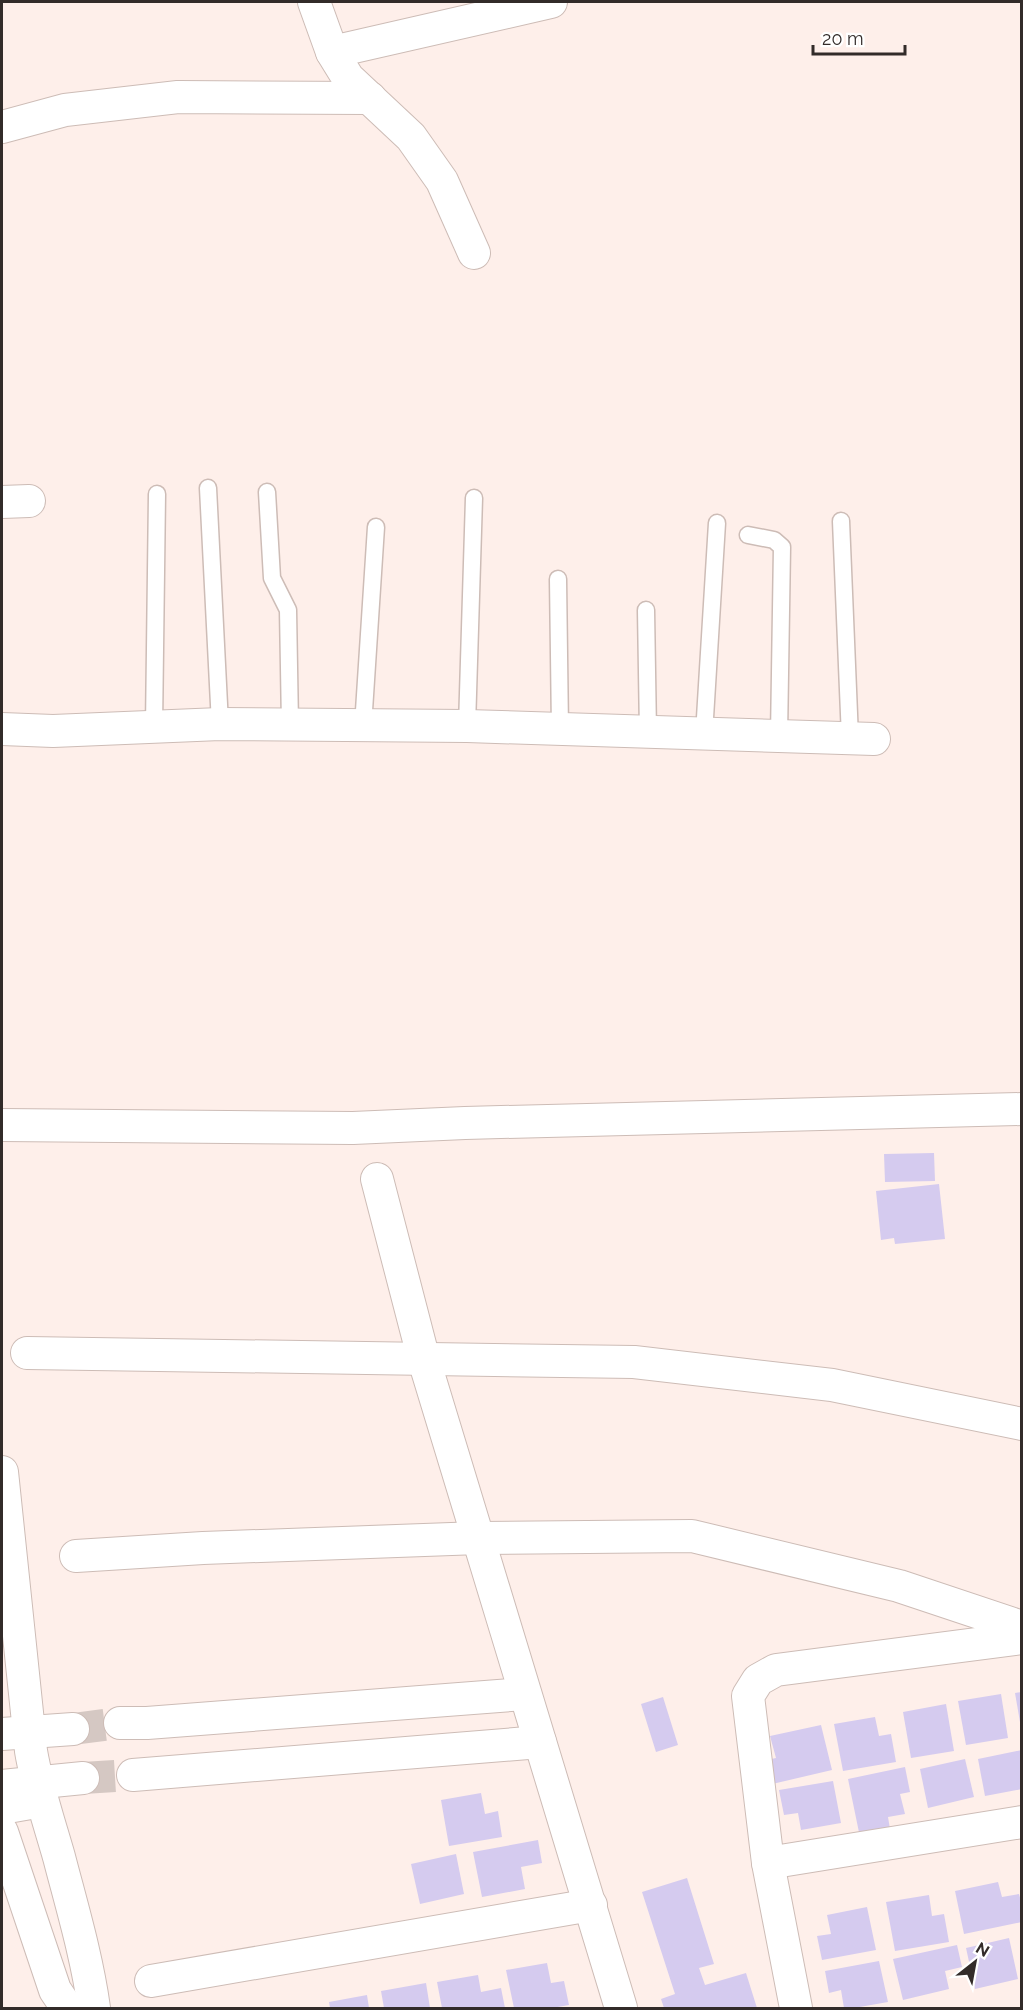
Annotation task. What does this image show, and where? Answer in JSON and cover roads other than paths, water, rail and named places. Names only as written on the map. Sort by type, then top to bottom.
[{"type":"street","points":[[314,2],[332,52],[348,78],[411,138],[442,181],[474,253]]},
{"type":"street","points":[[332,52],[551,2]]},
{"type":"street","points":[[2,127],[65,110],[178,97],[370,98]]},
{"type":"street","points":[[2,729],[53,731],[220,724],[467,726],[862,739]]},
{"type":"street","points":[[2,1125],[353,1128],[465,1123],[1022,1109]]},
{"type":"street","points":[[377,1179],[424,1360],[621,2008]]},
{"type":"street","points":[[27,1353],[634,1362],[832,1385],[1022,1424]]},
{"type":"street","points":[[2,1472],[14,1733],[39,1792],[59,1856],[90,1980],[94,2008]]},
{"type":"street","points":[[76,1556],[202,1548],[478,1538],[692,1536],[898,1586],[1022,1627]]},
{"type":"street","points":[[796,2008],[768,1863],[748,1696],[758,1680],[776,1670],[1022,1638]]},
{"type":"street","points":[[525,1694],[133,1723],[142,1774],[540,1742]]},
{"type":"street","points":[[14,1733],[73,1729]]},
{"type":"street","points":[[2,1808],[39,1792],[83,1778]]},
{"type":"street","points":[[2,1786],[39,1792]]},
{"type":"street","points":[[768,1863],[1022,1822]]},
{"type":"street","points":[[59,1856],[5,1851],[55,1990],[67,2008]]},
{"type":"street","points":[[151,1981],[591,1905]]},
{"type":"lane","points":[[208,488],[220,724]]},
{"type":"lane","points":[[267,492],[272,578],[288,610],[290,725]]},
{"type":"lane","points":[[154,727],[157,494]]},
{"type":"lane","points":[[467,726],[474,498]]},
{"type":"lane","points":[[841,521],[862,739]]},
{"type":"lane","points":[[704,734],[717,523]]},
{"type":"lane","points":[[363,726],[376,526]]},
{"type":"lane","points":[[748,535],[774,540],[782,547],[779,736]]},
{"type":"lane","points":[[558,579],[560,730]]},
{"type":"lane","points":[[646,610],[648,733]]},
{"type":"tunnel","points":[[73,1729],[120,1723]]},
{"type":"tunnel","points":[[83,1778],[133,1775]]}]
